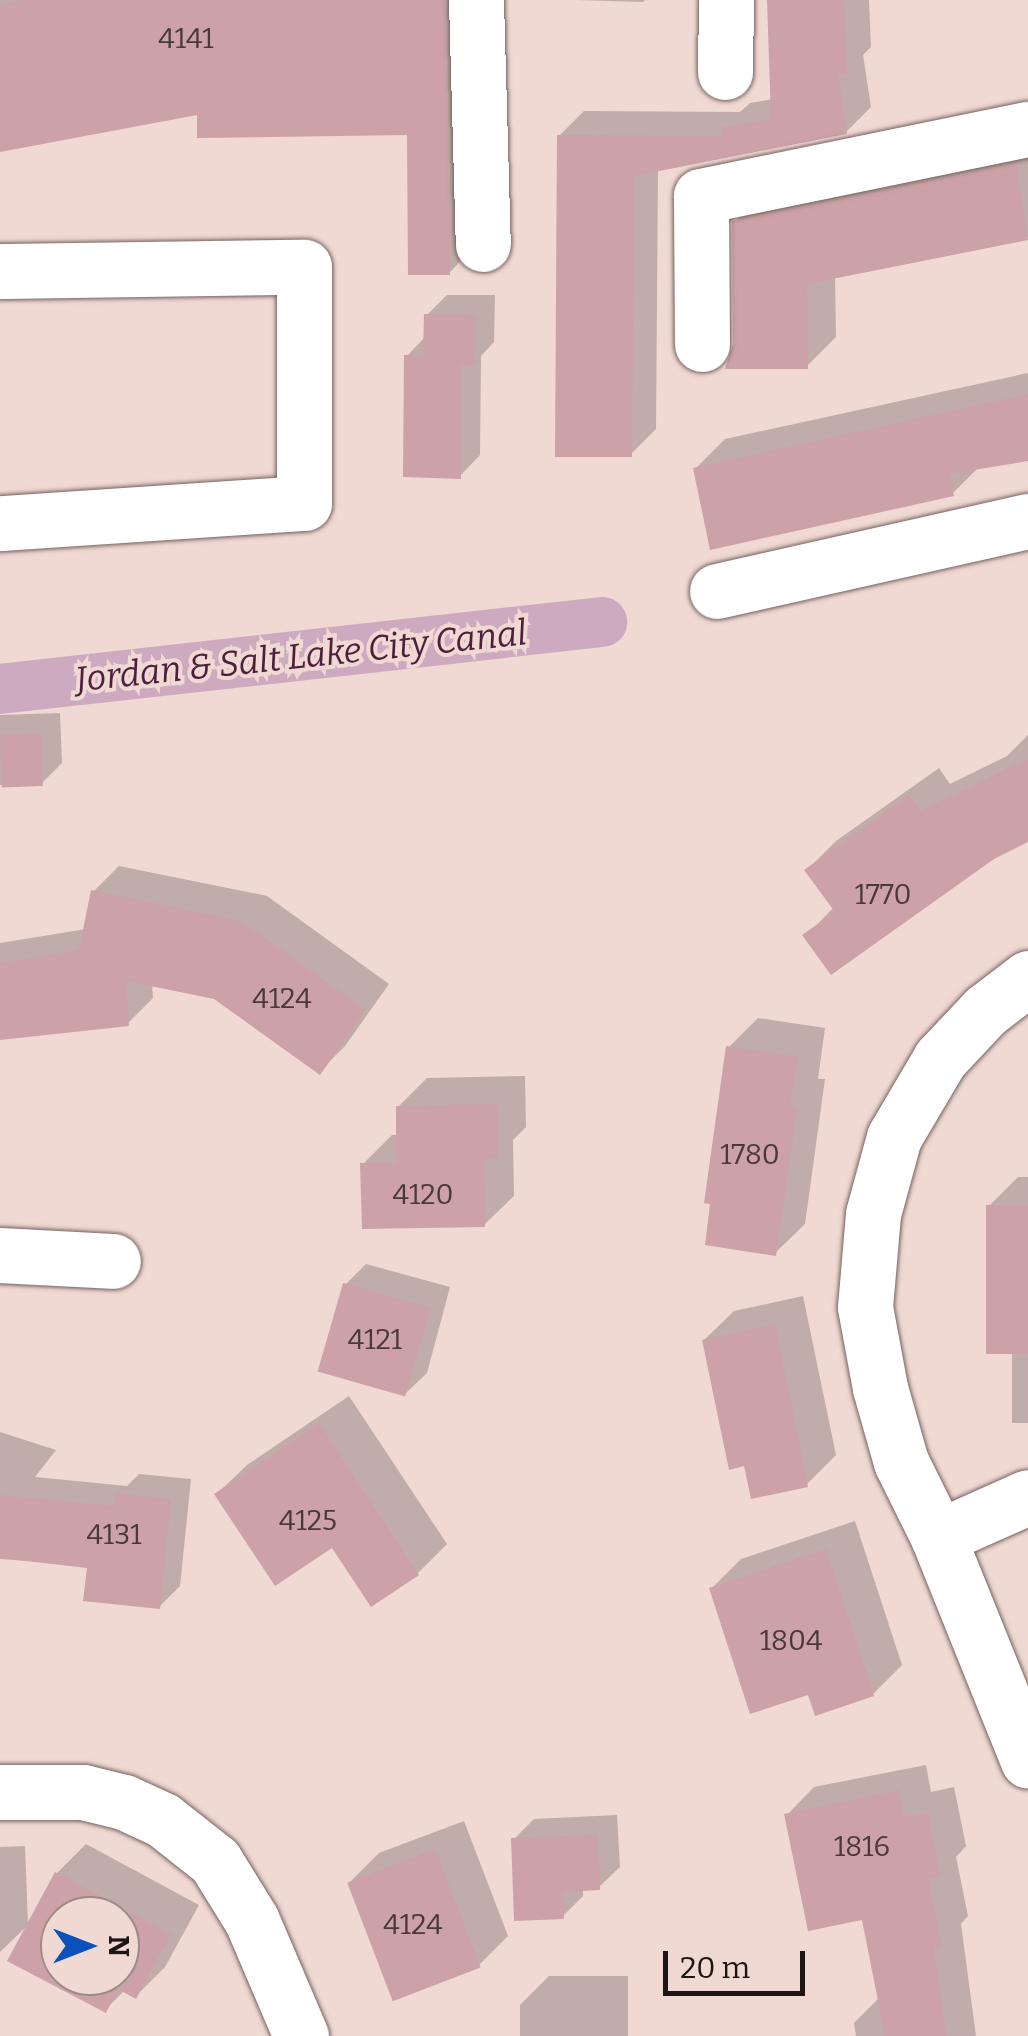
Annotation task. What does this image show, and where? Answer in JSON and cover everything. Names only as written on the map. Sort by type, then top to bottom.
[{"type":"street","points":[[476,0],[483,244]]},
{"type":"street","points":[[724,72],[726,0]]},
{"type":"street","points":[[702,344],[701,196],[1028,129]]},
{"type":"street","points":[[0,270],[304,267],[304,503],[0,523]]},
{"type":"street","points":[[717,591],[1028,521]]},
{"type":"street","points":[[1028,978],[984,1011],[940,1059],[894,1137],[873,1214],[865,1307],[880,1388],[901,1462],[938,1537],[1028,1761]]},
{"type":"street","points":[[0,1256],[113,1261]]},
{"type":"street","points":[[938,1537],[1028,1497]]},
{"type":"street","points":[[0,1792],[84,1792],[124,1802],[163,1820],[215,1862],[252,1921],[300,2036]]},
{"type":"building","points":[[23,0],[445,0],[450,275],[408,275],[407,135],[197,138],[197,115],[0,152],[0,5]]},
{"type":"building","points":[[767,0],[844,0],[847,75],[838,75],[847,134],[634,176],[632,457],[555,457],[557,135],[722,136],[722,127],[771,119]]},
{"type":"building","points":[[1016,163],[1028,240],[807,284],[808,369],[725,369],[733,344],[732,221]]},
{"type":"building","points":[[424,314],[476,315],[475,365],[461,365],[461,479],[403,477],[404,355],[423,355]]},
{"type":"building","points":[[1028,394],[1028,461],[949,474],[954,496],[710,550],[693,468]]},
{"type":"building","points":[[41,733],[43,786],[2,787],[0,734]]},
{"type":"building","points":[[1028,759],[1028,842],[994,859],[831,975],[802,935],[835,912],[804,870],[909,795],[920,811]]},
{"type":"building","points":[[91,890],[241,921],[366,1010],[320,1075],[214,999],[126,981],[129,1026],[0,1040],[0,963],[79,950]]},
{"type":"building","points":[[726,1046],[798,1057],[790,1107],[797,1108],[776,1256],[705,1245],[710,1204],[704,1203]]},
{"type":"building","points":[[497,1104],[498,1158],[484,1159],[485,1227],[362,1229],[360,1163],[396,1163],[396,1106]]},
{"type":"building","points":[[986,1205],[1028,1205],[1028,1354],[986,1354]]},
{"type":"building","points":[[343,1283],[430,1308],[405,1397],[318,1371]]},
{"type":"building","points":[[775,1324],[808,1487],[751,1499],[744,1466],[729,1470],[702,1340]]},
{"type":"building","points":[[319,1423],[419,1575],[371,1607],[332,1548],[275,1586],[214,1494]]},
{"type":"building","points":[[116,1493],[171,1499],[160,1609],[83,1601],[87,1568],[0,1558],[0,1495],[114,1506]]},
{"type":"building","points":[[826,1549],[874,1696],[815,1716],[808,1695],[750,1714],[709,1588]]},
{"type":"building","points":[[899,1790],[904,1817],[928,1813],[940,1876],[928,1878],[942,1946],[934,1948],[946,2036],[885,2036],[862,1920],[808,1931],[784,1814]]},
{"type":"building","points":[[598,1835],[600,1890],[563,1892],[564,1919],[514,1921],[511,1838]]},
{"type":"building","points":[[435,1849],[481,1968],[393,2001],[347,1883]]},
{"type":"building","points":[[55,1872],[100,1896],[42,1896]]},
{"type":"building","points":[[40,1900],[40,1978],[7,1961]]},
{"type":"building","points":[[140,1917],[171,1934],[140,1992]]},
{"type":"building","points":[[74,1996],[114,1996],[106,2013]]},
{"type":"waterway","name":"Jordan & Salt Lake City Canal","points":[[0,689],[602,622]]}]
